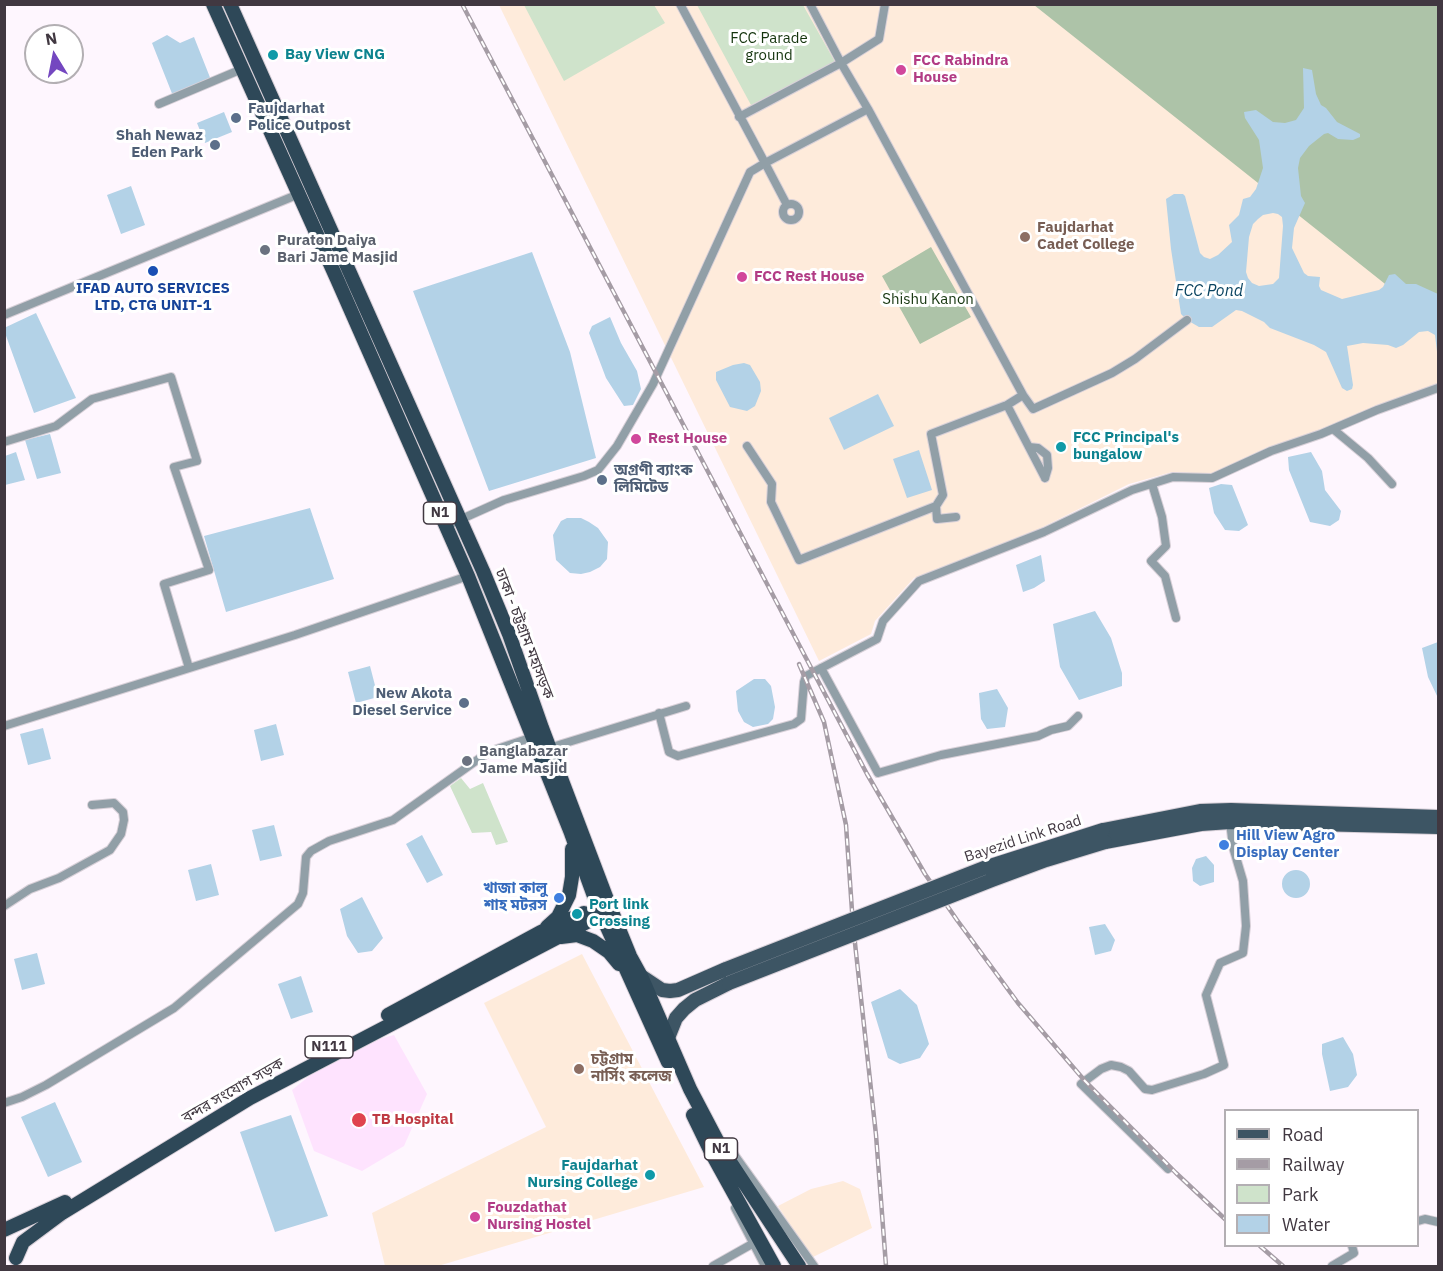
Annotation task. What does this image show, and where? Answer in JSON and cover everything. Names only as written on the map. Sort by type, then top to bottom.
[{"type":"highway","name":"ঢাকা - চট্টগ্রাম মহাসড়ক","points":[[213,4],[468,576],[571,833],[697,1123],[799,1266]]},
{"type":"highway","name":"ঢাকা - চট্টগ্রাম মহাসড়ক","points":[[230,4],[352,274],[509,634],[605,908]]},
{"type":"highway","points":[[544,937],[558,917],[569,895],[573,858],[571,833]]},
{"type":"highway","name":"বন্দর সংযোগ সড়ক","points":[[4,1230],[58,1206],[246,1092],[544,937],[605,908]]},
{"type":"highway","points":[[544,937],[577,935],[593,941],[634,975]]},
{"type":"highway","name":"বন্দর সংযোগ সড়ক","points":[[14,1264],[23,1242],[62,1213],[250,1098],[544,937]]},
{"type":"highway","name":"ঢাকা - চট্টগ্রাম মহাসড়ক","points":[[634,975],[668,1038],[716,1150],[774,1266]]},
{"type":"highway","name":"N111","points":[[4,1237],[15,1246],[14,1264]]},
{"type":"main road","name":"Bayezid Link Road","points":[[634,975],[662,990],[670,991],[727,976],[1003,876],[1104,836],[1200,811],[1438,817]]},
{"type":"main road","name":"Bayezid Link Road","points":[[1104,836],[1230,822],[1438,827]]},
{"type":"main road","points":[[668,1038],[679,1014],[727,976]]},
{"type":"street","points":[[680,4],[787,205]]},
{"type":"street","points":[[810,4],[1023,395],[1033,409],[1112,373],[1135,359],[1187,320]]},
{"type":"street","points":[[739,117],[841,63],[879,39],[885,4]]},
{"type":"street","points":[[159,104],[242,69]]},
{"type":"street","points":[[446,526],[504,500],[598,470],[617,446],[653,384],[750,172],[868,109]]},
{"type":"street","points":[[4,315],[299,194]]},
{"type":"street","points":[[4,442],[56,426],[92,399],[171,377],[197,461],[174,467],[209,570],[164,584],[189,668]]},
{"type":"street","points":[[658,713],[669,752],[678,756],[794,724],[801,719],[806,676],[877,639],[883,621],[919,581],[1044,532],[1132,490],[1173,477],[1212,478],[1271,451],[1438,388]]},
{"type":"street","points":[[747,446],[772,484],[771,502],[799,560],[936,506],[943,495],[931,434],[1007,405],[1023,395]]},
{"type":"street","points":[[1007,405],[1029,447]]},
{"type":"street","points":[[1333,429],[1368,458],[1392,484]]},
{"type":"street","points":[[1152,484],[1162,517],[1166,546],[1151,561],[1165,576],[1176,618]]},
{"type":"street","points":[[936,506],[938,522],[956,517]]},
{"type":"street","points":[[4,726],[295,635],[468,576]]},
{"type":"street","points":[[821,668],[878,773],[941,756],[1038,736],[1068,726],[1078,716]]},
{"type":"street","points":[[549,748],[686,706]]},
{"type":"street","points":[[4,1103],[46,1085],[174,1008],[298,904],[303,893],[306,856],[311,851],[329,841],[393,820],[491,751],[533,737]]},
{"type":"street","points":[[4,906],[30,889],[59,878],[110,850],[120,834],[124,820],[123,812],[114,803],[92,805]]},
{"type":"street","points":[[1168,1169],[1081,1084],[1101,1069],[1111,1065],[1129,1071],[1144,1089],[1152,1090],[1204,1074],[1224,1065],[1206,995],[1220,963],[1243,953],[1246,926],[1243,881],[1233,847],[1230,822]]},
{"type":"street","points":[[697,1123],[752,1244],[765,1266]]},
{"type":"street","points":[[716,1150],[728,1146],[814,1266]]},
{"type":"street","points":[[1419,1221],[1425,1219],[1438,1222]]},
{"type":"street","points":[[713,1266],[752,1244]]},
{"type":"street","points":[[1332,1266],[1354,1253],[1352,1247]]},
{"type":"shaded area","name":"Faujdarhat Cadet College","points":[[499,5],[1350,5],[1438,89],[1438,384],[1320,431],[1268,447],[1211,474],[1172,472],[1129,484],[1041,528],[914,578],[875,621],[871,634],[819,661]]},
{"type":"shaded area","name":"চট্টগ্রাম নার্সিং কলেজ","points":[[582,954],[704,1187],[438,1266],[385,1266],[372,1213],[546,1127],[484,1003]]},
{"type":"shaded area","name":"TB Hospital","points":[[394,1035],[427,1094],[404,1146],[362,1171],[314,1151],[292,1090],[324,1064],[367,1042]]},
{"type":"shaded area","points":[[843,1181],[860,1189],[872,1228],[811,1258],[778,1206],[811,1189]]},
{"type":"green space","points":[[524,5],[654,5],[665,23],[564,81]]},
{"type":"green space","name":"FCC Parade ground","points":[[697,5],[803,5],[835,62],[751,105]]},
{"type":"green space","points":[[1034,5],[1438,5],[1438,326]]},
{"type":"green space","name":"Shishu Kanon","points":[[931,247],[971,317],[920,344],[882,276]]},
{"type":"green space","points":[[461,778],[470,789],[483,783],[508,842],[496,845],[491,832],[472,833],[450,786]]},
{"type":"water","points":[[167,35],[180,43],[194,37],[211,80],[173,96],[152,43]]},
{"type":"water","name":"FCC Pond","points":[[1303,68],[1312,70],[1316,94],[1321,105],[1337,122],[1360,134],[1360,137],[1353,140],[1338,139],[1328,133],[1324,134],[1309,146],[1300,158],[1298,168],[1301,196],[1305,203],[1294,228],[1292,248],[1304,273],[1308,276],[1320,277],[1321,290],[1342,299],[1379,290],[1389,275],[1395,274],[1406,284],[1416,284],[1438,294],[1438,360],[1435,335],[1428,331],[1419,332],[1396,348],[1363,343],[1347,346],[1353,385],[1352,389],[1347,391],[1342,388],[1326,352],[1270,328],[1264,322],[1242,311],[1236,310],[1212,327],[1199,327],[1187,320],[1181,314],[1171,249],[1166,199],[1174,194],[1185,196],[1200,253],[1204,257],[1210,259],[1218,255],[1232,242],[1229,225],[1239,215],[1243,199],[1250,197],[1256,189],[1263,168],[1259,140],[1245,118],[1244,112],[1256,110],[1273,122],[1285,123],[1296,120],[1304,108]],"holes":[[[1278,214],[1282,217],[1283,226],[1279,278],[1273,284],[1259,286],[1252,283],[1246,272],[1249,237],[1253,224],[1263,215]]]},
{"type":"water","points":[[224,112],[232,132],[205,143],[197,123]]},
{"type":"water","points":[[131,186],[145,225],[121,234],[107,195]]},
{"type":"water","points":[[532,252],[570,352],[596,458],[489,491],[413,291]]},
{"type":"water","points":[[36,313],[76,398],[34,413],[4,328]]},
{"type":"water","points":[[610,317],[637,371],[641,389],[633,405],[624,406],[606,378],[589,333],[592,326]]},
{"type":"water","points":[[744,363],[750,365],[760,382],[761,391],[755,406],[747,411],[730,407],[716,380],[716,372]]},
{"type":"water","points":[[878,394],[894,426],[844,450],[829,418]]},
{"type":"water","points":[[50,434],[61,473],[37,479],[25,440]]},
{"type":"water","points":[[919,450],[932,490],[907,498],[893,459]]},
{"type":"water","points":[[16,452],[25,480],[5,485],[5,456]]},
{"type":"water","points":[[1311,452],[1322,471],[1325,490],[1341,511],[1339,520],[1330,526],[1310,522],[1289,470],[1288,457]]},
{"type":"water","points":[[1221,484],[1232,485],[1248,525],[1239,531],[1225,530],[1214,513],[1209,488]]},
{"type":"water","points":[[310,508],[334,579],[226,612],[204,536]]},
{"type":"water","points":[[567,518],[581,518],[589,522],[598,528],[608,542],[607,559],[600,567],[581,574],[570,573],[556,560],[553,535],[561,521]]},
{"type":"water","points":[[1041,555],[1045,581],[1023,592],[1016,565]]},
{"type":"water","points":[[1095,611],[1111,638],[1122,673],[1122,686],[1079,700],[1060,667],[1053,624]]},
{"type":"water","points":[[1438,642],[1438,698],[1428,677],[1422,648]]},
{"type":"water","points":[[370,666],[378,697],[356,703],[348,672]]},
{"type":"water","points":[[754,679],[765,679],[771,686],[775,707],[773,719],[768,724],[753,727],[744,722],[738,711],[736,691]]},
{"type":"water","points":[[997,689],[1008,708],[1005,727],[987,729],[981,719],[979,693]]},
{"type":"water","points":[[276,724],[284,755],[261,761],[254,730]]},
{"type":"water","points":[[43,728],[51,759],[28,765],[20,734]]},
{"type":"water","points":[[274,825],[282,856],[260,861],[252,830]]},
{"type":"water","points":[[422,835],[443,875],[427,883],[406,844]]},
{"type":"water","points":[[1206,856],[1214,865],[1214,882],[1200,886],[1193,881],[1192,868],[1196,859]]},
{"type":"water","points":[[211,864],[219,895],[196,901],[188,870]]},
{"type":"water","points":[[1296,870],[1306,874],[1310,884],[1306,894],[1296,898],[1286,894],[1282,884],[1286,874]]},
{"type":"water","points":[[362,897],[383,938],[372,951],[358,953],[347,936],[340,909]]},
{"type":"water","points":[[1105,924],[1115,940],[1111,951],[1095,955],[1089,927]]},
{"type":"water","points":[[37,953],[45,984],[22,990],[14,959]]},
{"type":"water","points":[[301,976],[313,1012],[291,1019],[278,984]]},
{"type":"water","points":[[900,989],[917,1005],[929,1044],[920,1058],[900,1064],[888,1058],[871,1002]]},
{"type":"water","points":[[1343,1037],[1353,1054],[1357,1075],[1348,1087],[1330,1091],[1322,1044]]},
{"type":"water","points":[[55,1102],[82,1162],[48,1177],[21,1117]]},
{"type":"water","points":[[291,1115],[328,1216],[275,1232],[240,1132]]},
{"type":"railway","points":[[462,4],[867,774],[925,874],[1018,1003],[1085,1081],[1224,1218]]},
{"type":"railway","points":[[799,664],[824,722],[846,825],[853,925],[876,1135],[886,1266]]},
{"type":"railway","points":[[1261,1247],[1283,1266]]},
{"type":"place","name":"Bay View CNG","points":[[273,55]]},
{"type":"place","name":"FCC Rabindra House","points":[[901,70]]},
{"type":"place","name":"Faujdarhat Police Outpost","points":[[236,118]]},
{"type":"place","name":"Shah Newaz Eden Park","points":[[215,145]]},
{"type":"place","name":"Faujdarhat Cadet College","points":[[1025,237]]},
{"type":"place","name":"Puraton Daiya Bari Jame Masjid","points":[[265,250]]},
{"type":"place","name":"IFAD AUTO SERVICES LTD, CTG UNIT-1","points":[[153,271]]},
{"type":"place","name":"FCC Rest House","points":[[742,277]]},
{"type":"place","name":"Rest House","points":[[636,439]]},
{"type":"place","name":"FCC Principal's bungalow","points":[[1061,447]]},
{"type":"place","name":"অগ্রণী ব্যাংক লিমিটেড","points":[[602,480]]},
{"type":"place","name":"New Akota Diesel Service","points":[[464,703]]},
{"type":"place","name":"Banglabazar Jame Masjid","points":[[467,761]]},
{"type":"place","name":"Hill View Agro Display Center","points":[[1224,845]]},
{"type":"place","name":"খাজা কালু শাহ মটরস","points":[[559,898]]},
{"type":"place","name":"Port link Crossing","points":[[577,914]]},
{"type":"place","name":"চট্টগ্রাম নার্সিং কলেজ","points":[[579,1069]]},
{"type":"place","name":"TB Hospital","points":[[359,1120]]},
{"type":"place","name":"Faujdarhat Nursing College","points":[[650,1175]]},
{"type":"place","name":"Fouzdathat Nursing Hostel","points":[[475,1217]]}]
